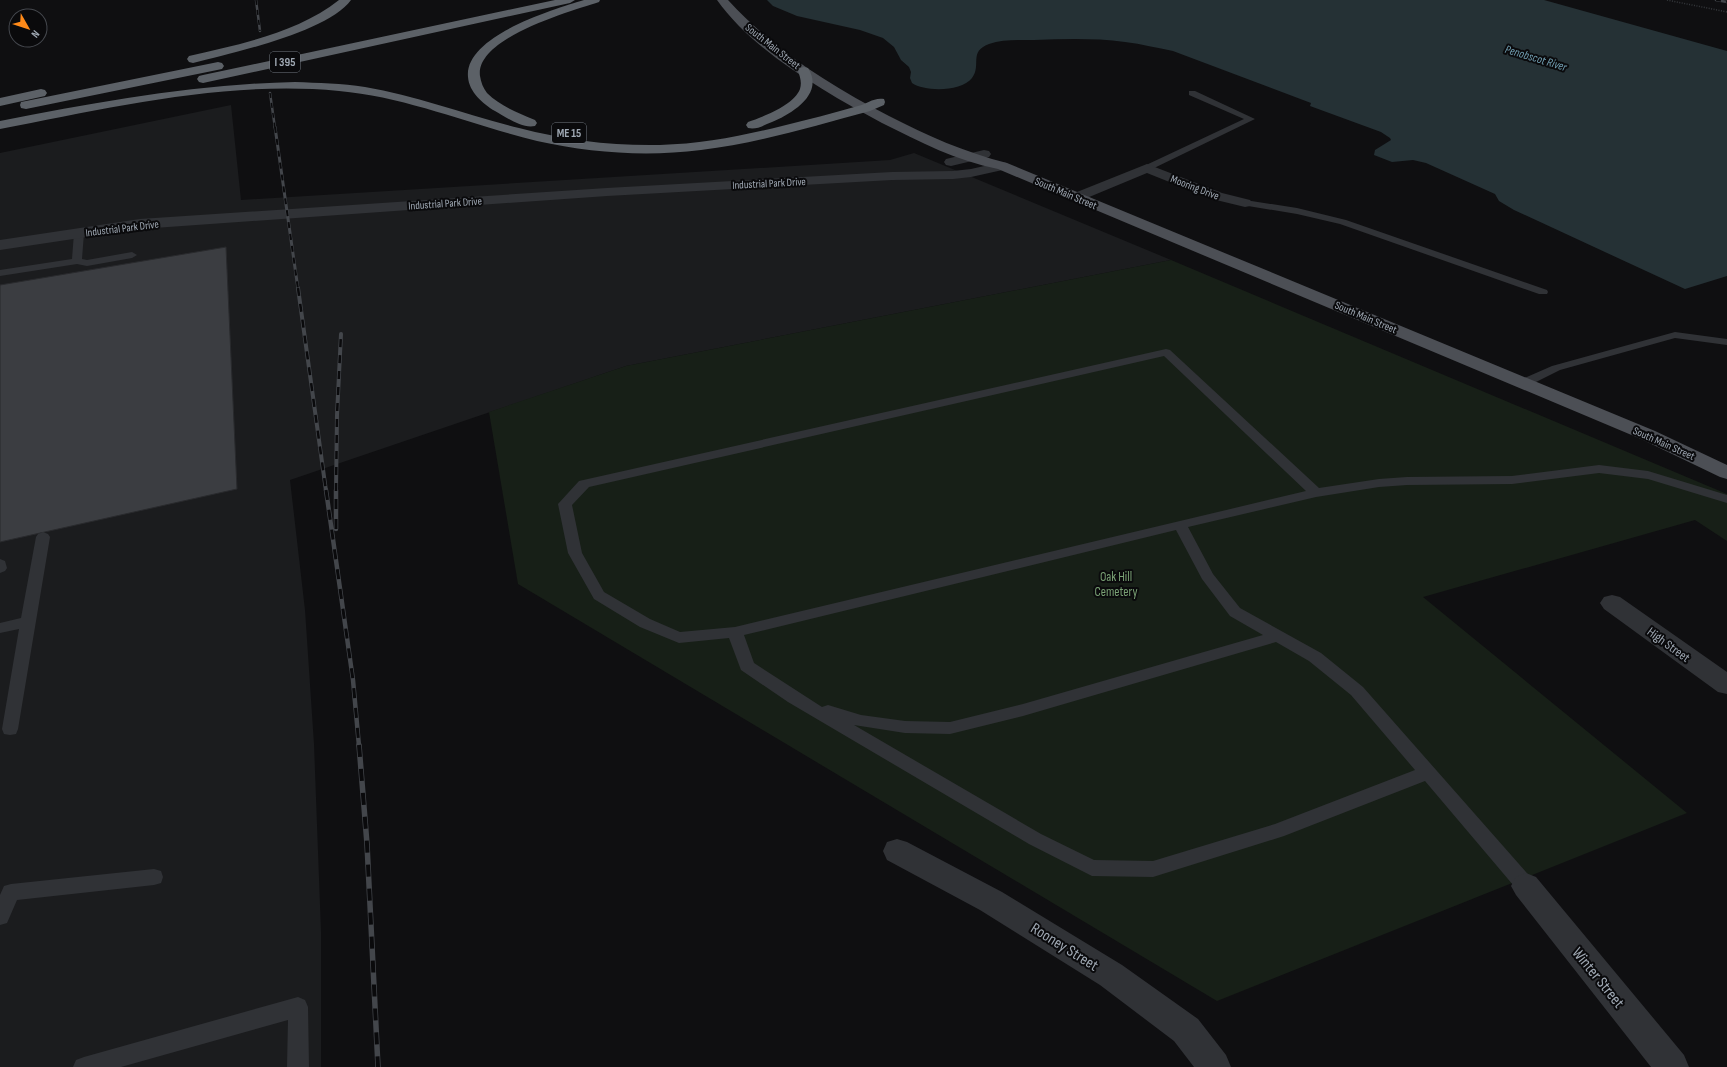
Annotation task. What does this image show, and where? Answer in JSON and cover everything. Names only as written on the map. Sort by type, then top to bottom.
[{"type":"highway","points":[[0,102],[161,67],[251,43],[313,21],[337,8],[346,0]]},
{"type":"highway","name":"I 395","points":[[0,110],[534,0]]},
{"type":"highway","name":"I 395","points":[[0,124],[570,0]]},
{"type":"highway","name":"ME 15","points":[[595,0],[534,21],[513,31],[491,46],[478,58],[473,71],[474,85],[481,95],[498,108],[531,123],[566,132],[606,138],[642,140],[683,138],[747,127],[773,118],[797,101],[807,88],[808,79],[804,71]]},
{"type":"highway","points":[[0,124],[175,94],[247,87],[310,86],[352,89],[393,96],[523,134],[552,140],[609,148],[655,150],[729,142],[867,101]]},
{"type":"highway","points":[[747,127],[867,101]]},
{"type":"main road","name":"South Main Street","points":[[722,0],[753,32],[804,71],[867,101],[907,116]]},
{"type":"main road","name":"South Main Street","points":[[867,101],[932,142],[968,158],[1002,166],[1077,197],[1648,435],[1727,473]]},
{"type":"main road","name":"South Main Street","points":[[949,137],[984,154],[1002,166]]},
{"type":"street","name":"Industrial Park Drive","points":[[892,176],[984,154]]},
{"type":"street","name":"Industrial Park Drive","points":[[0,245],[140,224],[615,192],[892,176],[964,174],[1002,166]]},
{"type":"street","points":[[1077,197],[1147,168]]},
{"type":"street","name":"Mooring Drive","points":[[1147,168],[1217,196],[1244,204]]},
{"type":"street","name":"High Street","points":[[1612,603],[1727,685]]},
{"type":"street","name":"Rooney Street","points":[[897,850],[1031,924],[1111,975],[1186,1030],[1214,1067]]},
{"type":"street","name":"Winter Street","points":[[1526,886],[1672,1067]]},
{"type":"lane","points":[[1147,168],[1251,119],[1192,93]]},
{"type":"lane","points":[[1244,204],[1297,211],[1343,222],[1543,292]]},
{"type":"lane","points":[[77,260],[79,233]]},
{"type":"lane","points":[[0,273],[77,260],[87,263],[132,256]]},
{"type":"lane","points":[[1524,383],[1556,368],[1675,335],[1727,342]]},
{"type":"lane","points":[[1316,493],[1166,352],[584,484],[564,504],[575,553],[598,595],[645,623],[679,638],[735,632],[1261,505],[1316,493],[1354,487],[1407,481],[1512,480],[1599,469],[1614,469],[1646,474],[1727,499]]},
{"type":"lane","points":[[1180,525],[1207,576],[1235,612],[1315,657],[1357,692],[1526,886]]},
{"type":"lane","points":[[10,729],[42,537]]},
{"type":"lane","points":[[0,628],[28,622]]},
{"type":"lane","points":[[735,632],[747,666],[809,706],[1035,839],[1092,868],[1153,869],[1278,831],[1427,773]]},
{"type":"lane","points":[[809,706],[862,721],[905,727],[950,728],[1030,708],[1277,636]]},
{"type":"lane","points":[[0,917],[11,892],[154,877]]},
{"type":"lane","points":[[84,1067],[298,1007],[298,1067]]},
{"type":"path","points":[[1667,0],[1727,12]]},
{"type":"shaded area","points":[[231,105],[241,200],[890,160],[914,153],[1171,260],[626,366],[290,480],[305,610],[314,744],[321,932],[321,1067],[0,1067],[0,153]]},
{"type":"green space","name":"Oak Hill Cemetery","points":[[1171,260],[1727,494],[1727,541],[1695,520],[1423,597],[1687,813],[1217,1001],[518,584],[489,412],[626,366]]},
{"type":"water","name":"Penobscot River","points":[[767,0],[1544,0],[1727,51],[1727,276],[1685,289],[1514,210],[1499,201],[1495,194],[1426,163],[1413,160],[1392,162],[1374,155],[1375,150],[1391,140],[1381,132],[1310,106],[1311,103],[1173,51],[1131,43],[1102,40],[1069,39],[1000,41],[989,44],[979,51],[976,59],[975,73],[967,83],[952,88],[925,88],[912,83],[909,67],[901,60],[894,47],[883,38],[860,30],[797,16],[773,6]]},
{"type":"building","points":[[226,247],[237,489],[0,542],[0,285]]},
{"type":"railway","points":[[256,0],[260,31]]},
{"type":"railway","points":[[1716,0],[1727,2]]},
{"type":"railway","points":[[270,93],[275,128]]},
{"type":"railway","points":[[275,127],[298,289]]},
{"type":"railway","points":[[298,288],[326,491]]},
{"type":"railway","points":[[336,491],[337,415],[341,334]]},
{"type":"railway","points":[[326,490],[353,680],[359,746]]},
{"type":"railway","points":[[336,491],[336,529]]},
{"type":"railway","points":[[359,745],[367,844],[378,1067]]}]
